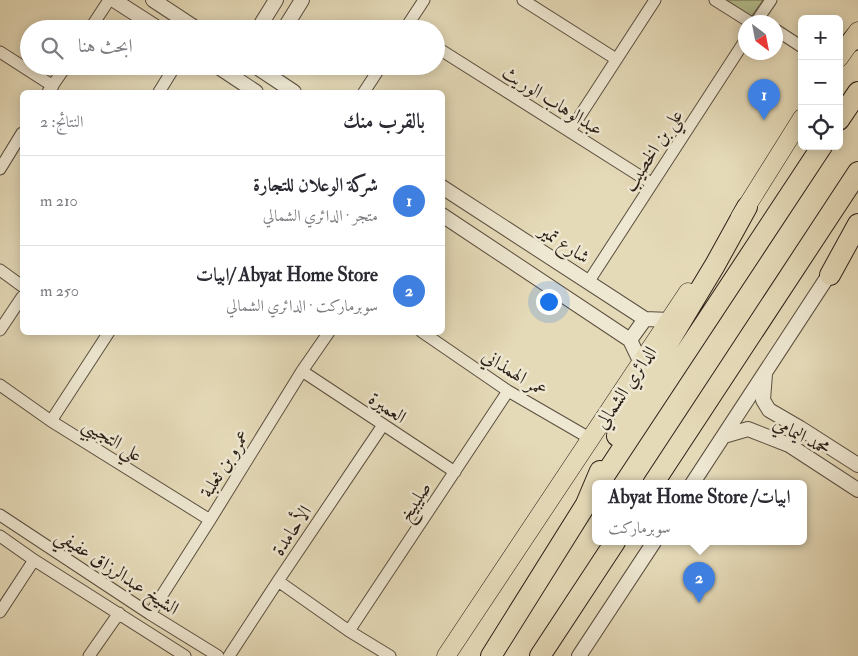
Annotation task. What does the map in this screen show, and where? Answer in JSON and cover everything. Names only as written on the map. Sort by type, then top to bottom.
[{"type":"highway","points":[[843,114],[858,92]]},
{"type":"highway","name":"الدائري الشمالي","points":[[602,480],[819,150]]},
{"type":"highway","points":[[655,480],[858,172]]},
{"type":"highway","points":[[597,480],[605,460],[653,368],[715,265],[747,207]]},
{"type":"highway","points":[[830,274],[858,224]]},
{"type":"highway","points":[[491,656],[590,497]]},
{"type":"highway","points":[[540,656],[613,545]]},
{"type":"main road","points":[[843,53],[856,35]]},
{"type":"main road","name":"الدائري الشمالي","points":[[446,656],[747,207],[798,124]]},
{"type":"street","points":[[96,20],[109,0]]},
{"type":"street","points":[[114,0],[145,20]]},
{"type":"street","points":[[153,0],[183,20]]},
{"type":"street","points":[[264,20],[276,0]]},
{"type":"street","points":[[290,20],[302,0]]},
{"type":"street","points":[[411,20],[424,0]]},
{"type":"street","points":[[523,0],[616,59]]},
{"type":"street","points":[[570,131],[655,0]]},
{"type":"street","points":[[715,0],[744,15]]},
{"type":"street","points":[[762,15],[771,0]]},
{"type":"street","points":[[783,35],[798,44]]},
{"type":"street","name":"علي بن الخصيب","points":[[589,281],[738,51]]},
{"type":"street","points":[[0,52],[20,67]]},
{"type":"street","name":"عبدالوهاب الوريث","points":[[445,53],[651,183]]},
{"type":"street","points":[[32,75],[51,89],[60,75]]},
{"type":"street","points":[[160,90],[169,75]]},
{"type":"street","points":[[230,75],[253,90]]},
{"type":"street","points":[[268,75],[286,90]]},
{"type":"street","points":[[365,90],[375,75]]},
{"type":"street","points":[[0,169],[20,136]]},
{"type":"street","name":"شارع تمير","points":[[445,190],[645,318],[670,320]]},
{"type":"street","points":[[445,217],[630,340],[641,363]]},
{"type":"street","points":[[695,480],[858,231]]},
{"type":"street","points":[[0,270],[20,285]]},
{"type":"street","points":[[0,330],[20,300]]},
{"type":"street","points":[[630,340],[645,318]]},
{"type":"street","points":[[51,421],[108,335]]},
{"type":"street","name":"عمرو بن ثعلبة","points":[[150,614],[302,371],[327,335]]},
{"type":"street","name":"عمر الهمذاني","points":[[426,335],[508,391],[591,438]]},
{"type":"street","name":"العميرة","points":[[302,371],[454,472]]},
{"type":"street","name":"محمد اليمامي","points":[[765,373],[763,400],[769,410],[858,465]]},
{"type":"street","name":"علي التجيبي","points":[[0,385],[51,421],[210,520]]},
{"type":"street","name":"صليبيخ","points":[[349,631],[508,391]]},
{"type":"street","name":"الأحامدة","points":[[230,656],[278,580],[382,425]]},
{"type":"street","name":"محمد اليمامي","points":[[724,436],[748,428],[789,445],[858,490]]},
{"type":"street","points":[[789,445],[782,439],[783,436],[786,432],[800,428]]},
{"type":"street","name":"الشيخ عبدالرزاق عفيفي","points":[[0,515],[150,614],[218,656]]},
{"type":"street","name":"الشيخ عبدالرزاق عفيفي","points":[[0,536],[34,560],[185,656]]},
{"type":"street","points":[[580,656],[652,545]]},
{"type":"street","points":[[0,612],[34,560]]},
{"type":"street","points":[[278,580],[349,631],[390,656]]},
{"type":"street","points":[[89,656],[119,613]]},
{"type":"green space","points":[[725,0],[763,0],[752,15],[748,15]]},
{"type":"place","name":"شركة الوعلان للتجارة","points":[[764,120]]},
{"type":"place","name":"Abyat Home Store /ابيات","points":[[699,603]]}]
